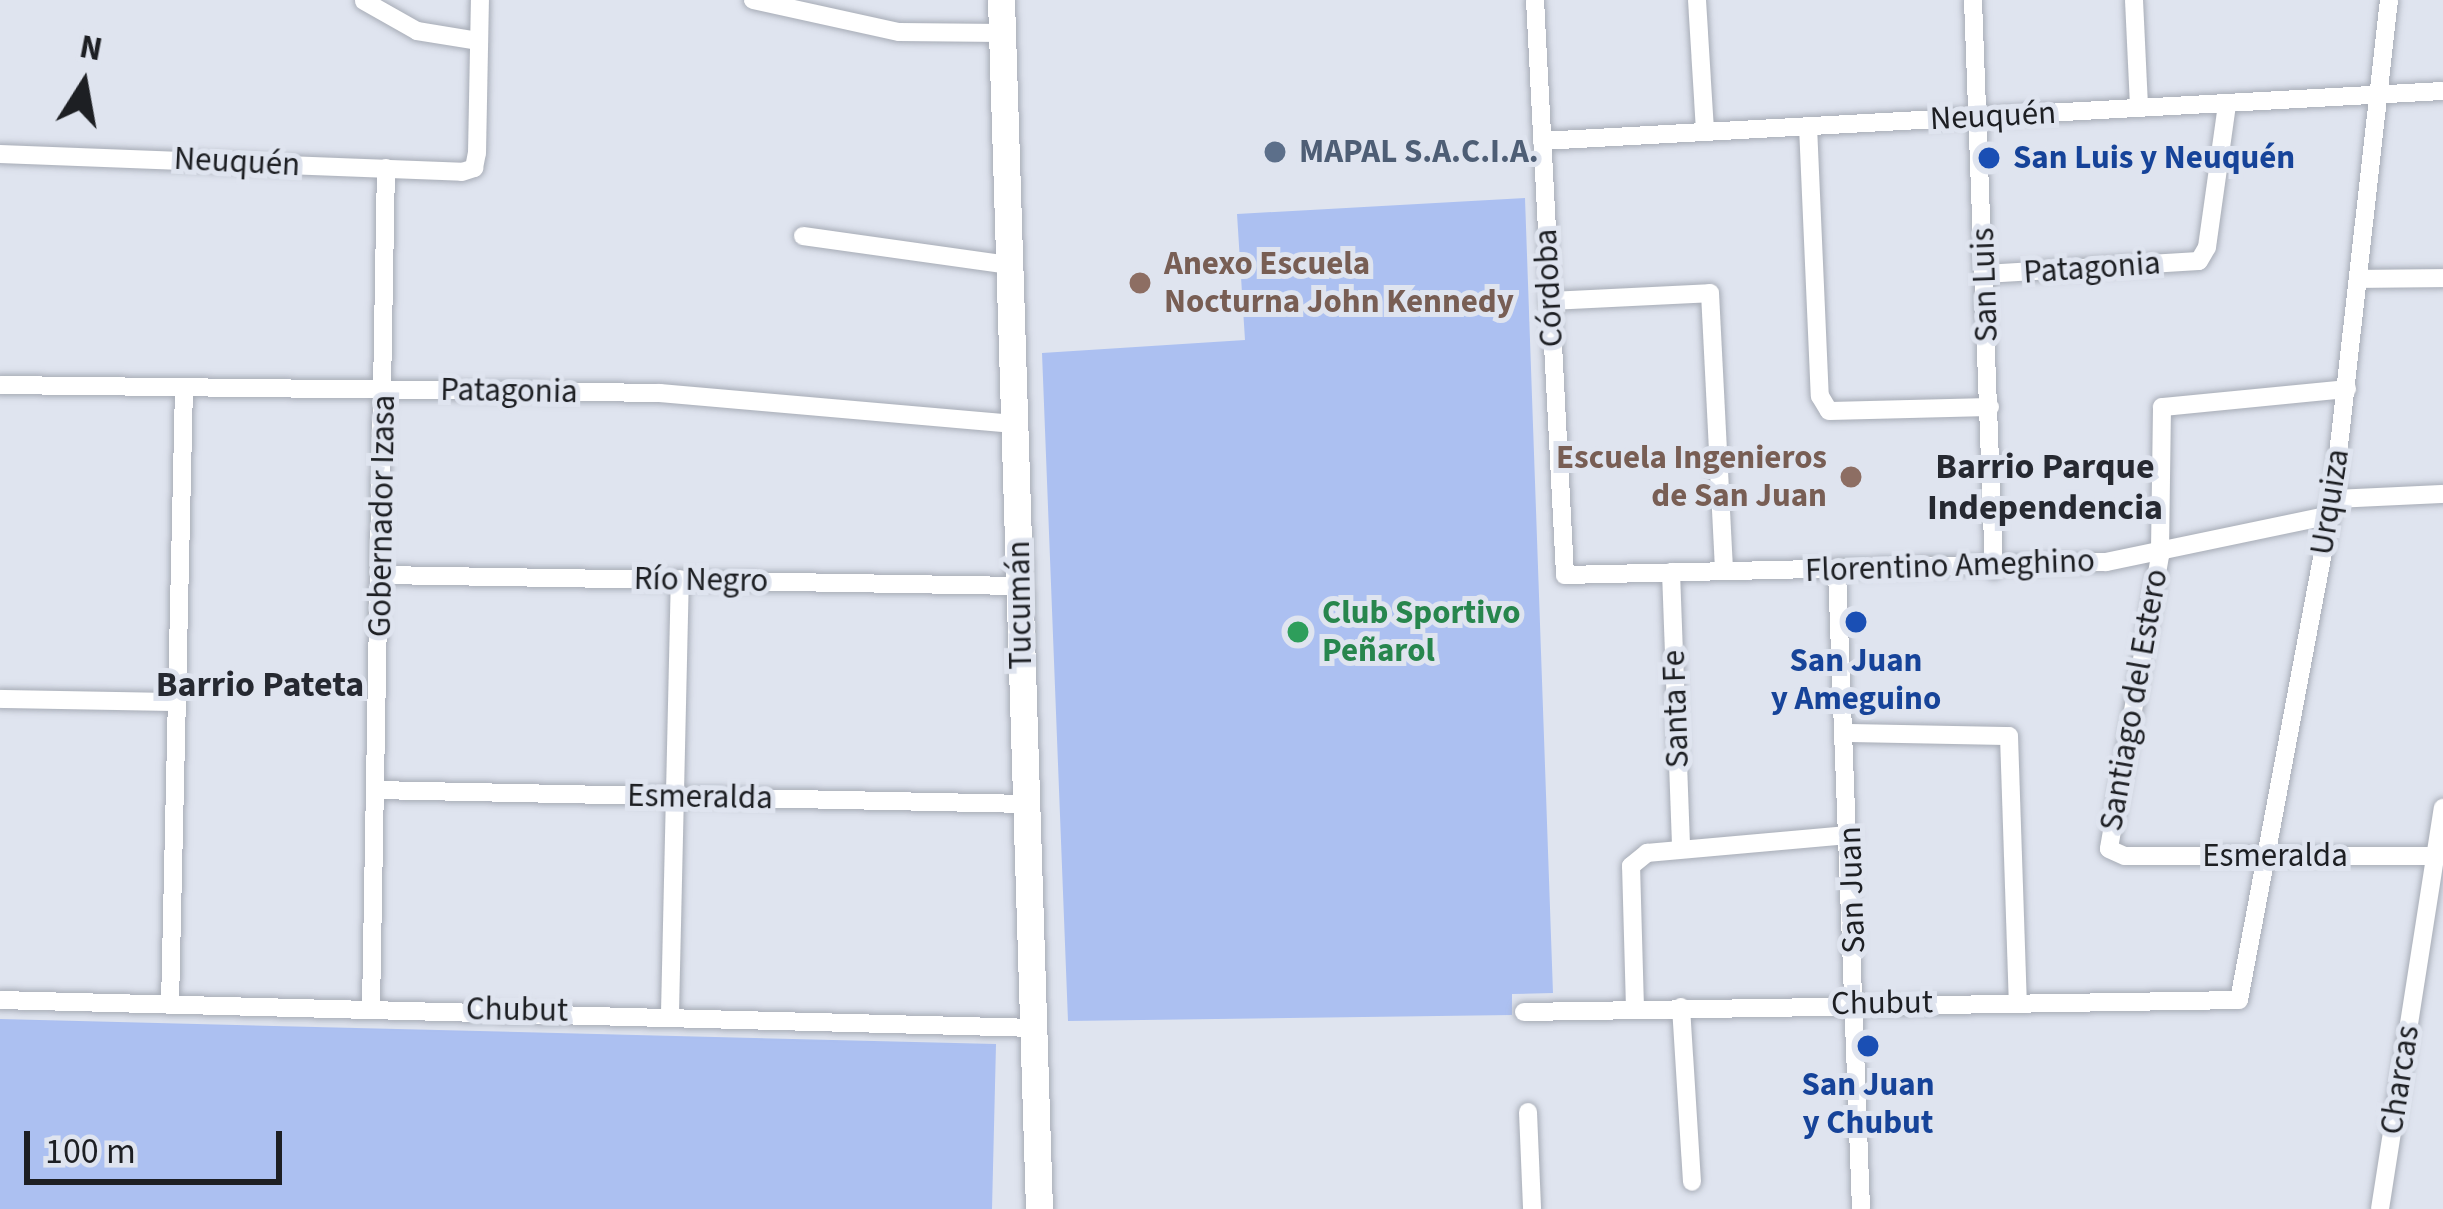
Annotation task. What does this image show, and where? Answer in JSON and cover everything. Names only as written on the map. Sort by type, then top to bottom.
[{"type":"main road","name":"Tucumán","points":[[1001,0],[1040,1209]]},
{"type":"street","points":[[364,1],[417,31],[479,41],[480,0]]},
{"type":"street","points":[[753,0],[899,32],[1002,33]]},
{"type":"street","name":"Córdoba","points":[[1535,0],[1565,575]]},
{"type":"street","points":[[1697,0],[1705,129]]},
{"type":"street","name":"San Luis","points":[[1973,0],[1994,570]]},
{"type":"street","points":[[2134,0],[2139,108]]},
{"type":"street","name":"Urquiza","points":[[2239,1000],[2332,507],[2389,0]]},
{"type":"street","name":"Neuquén","points":[[0,154],[474,168],[479,41]]},
{"type":"street","name":"Neuquén","points":[[1542,141],[2443,91]]},
{"type":"street","name":"Patagonia","points":[[1985,274],[2198,261],[2207,247],[2227,104]]},
{"type":"street","points":[[1808,126],[1820,396],[1829,411],[1990,407]]},
{"type":"street","name":"Gobernador Izasa","points":[[371,1008],[386,168]]},
{"type":"street","points":[[803,236],[1010,266]]},
{"type":"street","points":[[2361,279],[2443,278]]},
{"type":"street","points":[[1549,301],[1710,293],[1724,571]]},
{"type":"street","name":"Patagonia","points":[[0,385],[660,393],[1017,424]]},
{"type":"street","points":[[170,1004],[184,388]]},
{"type":"street","name":"Santiago del Estero","points":[[2109,849],[2160,550],[2162,406],[2347,389]]},
{"type":"street","name":"Florentino Ameghino","points":[[1565,575],[1994,570],[2160,550],[2332,507],[2443,494]]},
{"type":"street","name":"Santa Fe","points":[[1671,572],[1681,845]]},
{"type":"street","name":"San Juan","points":[[1837,572],[1861,1209]]},
{"type":"street","name":"Río Negro","points":[[382,575],[1020,586]]},
{"type":"street","points":[[670,1013],[680,579]]},
{"type":"street","points":[[0,699],[177,702]]},
{"type":"street","points":[[1846,734],[2009,736],[2018,1001]]},
{"type":"street","name":"Esmeralda","points":[[375,790],[1025,804]]},
{"type":"street","name":"Charcas","points":[[2380,1209],[2443,808]]},
{"type":"street","points":[[1635,1008],[1631,866],[1647,853],[1681,845],[1850,835]]},
{"type":"street","name":"Esmeralda","points":[[2109,849],[2125,856],[2439,856]]},
{"type":"street","name":"Chubut","points":[[0,1000],[670,1013],[1034,1028]]},
{"type":"street","name":"Chubut","points":[[1525,1012],[2239,1000]]},
{"type":"street","points":[[1681,1007],[1692,1182]]},
{"type":"street","points":[[1528,1112],[1532,1209]]},
{"type":"shaded area","name":"Club Sportivo Peñarol","points":[[1525,198],[1553,993],[1512,994],[1512,1015],[1068,1021],[1042,353],[1245,340],[1237,214]]},
{"type":"shaded area","points":[[0,1019],[996,1044],[992,1209],[0,1209]]},
{"type":"place","name":"MAPAL S.A.C.I.A.","points":[[1275,152]]},
{"type":"place","name":"San Luis y Neuquén","points":[[1989,158]]},
{"type":"place","name":"Anexo Escuela Nocturna John Kennedy","points":[[1140,283]]},
{"type":"place","name":"Escuela Ingenieros de San Juan","points":[[1851,477]]},
{"type":"place","name":"San Juan y Ameguino","points":[[1856,622]]},
{"type":"place","name":"Club Sportivo Peñarol","points":[[1298,632]]},
{"type":"place","name":"San Juan y Chubut","points":[[1868,1046]]},
{"type":"district","name":"Barrio Parque Independencia","points":[[2045,486]]},
{"type":"district","name":"Barrio Pateta","points":[[260,685]]}]
